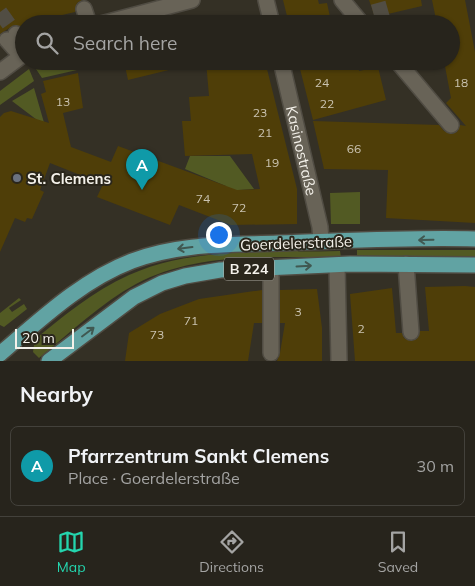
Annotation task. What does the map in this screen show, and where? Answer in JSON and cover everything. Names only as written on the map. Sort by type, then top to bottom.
[{"type":"main road","name":"Goerdelerstraße","points":[[0,354],[86,284],[131,261],[184,247],[475,239]]},
{"type":"main road","name":"Goerdelerstraße","points":[[49,361],[134,297],[162,283],[185,276],[220,270],[337,265],[475,265]]},
{"type":"street","points":[[135,15],[192,0]]},
{"type":"street","points":[[266,0],[270,15]]},
{"type":"street","points":[[342,0],[354,15]]},
{"type":"street","points":[[84,9],[86,15]]},
{"type":"street","points":[[0,72],[15,50]]},
{"type":"street","name":"Kasinostraße","points":[[283,70],[320,227],[321,242]]},
{"type":"street","points":[[405,70],[451,125]]},
{"type":"street","points":[[406,264],[410,332]]},
{"type":"street","points":[[337,265],[339,361]]},
{"type":"street","points":[[270,268],[271,354]]},
{"type":"green space","points":[[29,70],[34,81],[0,105],[0,91]]},
{"type":"green space","points":[[37,70],[77,70],[42,78]]},
{"type":"green space","points":[[34,88],[45,126],[12,101]]},
{"type":"green space","points":[[190,156],[230,156],[254,189],[224,191],[226,186],[185,169]]},
{"type":"green space","points":[[360,192],[360,224],[331,224],[330,193]]},
{"type":"green space","points":[[357,250],[475,250],[475,256],[357,257]]},
{"type":"green space","points":[[340,251],[341,257],[262,257],[210,261],[160,273],[136,284],[110,300],[39,358],[33,352],[34,345],[32,342],[78,305],[116,281],[154,266],[206,255]]},
{"type":"green space","points":[[19,298],[21,300],[9,308],[12,312],[24,304],[27,309],[4,327],[0,325],[0,313]]},
{"type":"building","points":[[0,0],[82,0],[77,3],[75,12],[62,15],[15,15],[15,25],[0,34]]},
{"type":"building","points":[[283,0],[318,0],[319,4],[327,3],[330,15],[287,15]]},
{"type":"building","points":[[369,0],[421,0],[422,6],[384,15],[374,15]]},
{"type":"building","points":[[432,0],[465,0],[475,52],[475,223],[386,218],[388,170],[324,169],[313,121],[439,125],[444,131],[452,134],[457,132],[460,125],[466,126],[446,103],[451,98],[446,70],[460,70],[460,15],[435,15]]},
{"type":"building","points":[[126,70],[169,70],[128,80]]},
{"type":"building","points":[[207,70],[267,70],[297,189],[297,224],[231,225],[179,205],[170,225],[97,197],[103,184],[50,163],[40,190],[44,192],[32,219],[27,218],[25,222],[15,218],[0,252],[0,117],[4,113],[11,111],[49,123],[41,94],[46,92],[43,81],[78,73],[83,108],[63,113],[71,147],[111,162],[118,146],[237,190],[260,189],[252,154],[185,156],[182,121],[191,121],[189,97],[209,96]]},
{"type":"building","points":[[300,70],[379,70],[386,100],[313,120]]},
{"type":"building","points":[[425,287],[475,287],[475,361],[355,361],[350,294],[392,288],[396,333],[402,333],[404,338],[411,341],[417,339],[420,331],[429,331]]},
{"type":"building","points":[[317,289],[322,328],[322,361],[277,361],[285,323],[280,323],[280,290]]},
{"type":"building","points":[[262,290],[262,323],[254,323],[248,361],[125,361],[129,333],[160,314],[199,299]]},
{"type":"tunnel","points":[[373,12],[394,6]]},
{"type":"tunnel","points":[[0,12],[15,33]]},
{"type":"place","name":"St. Clemens","points":[[17,178]]},
{"type":"place","name":"Pfarrzentrum Sankt Clemens","points":[[142,190]]}]
